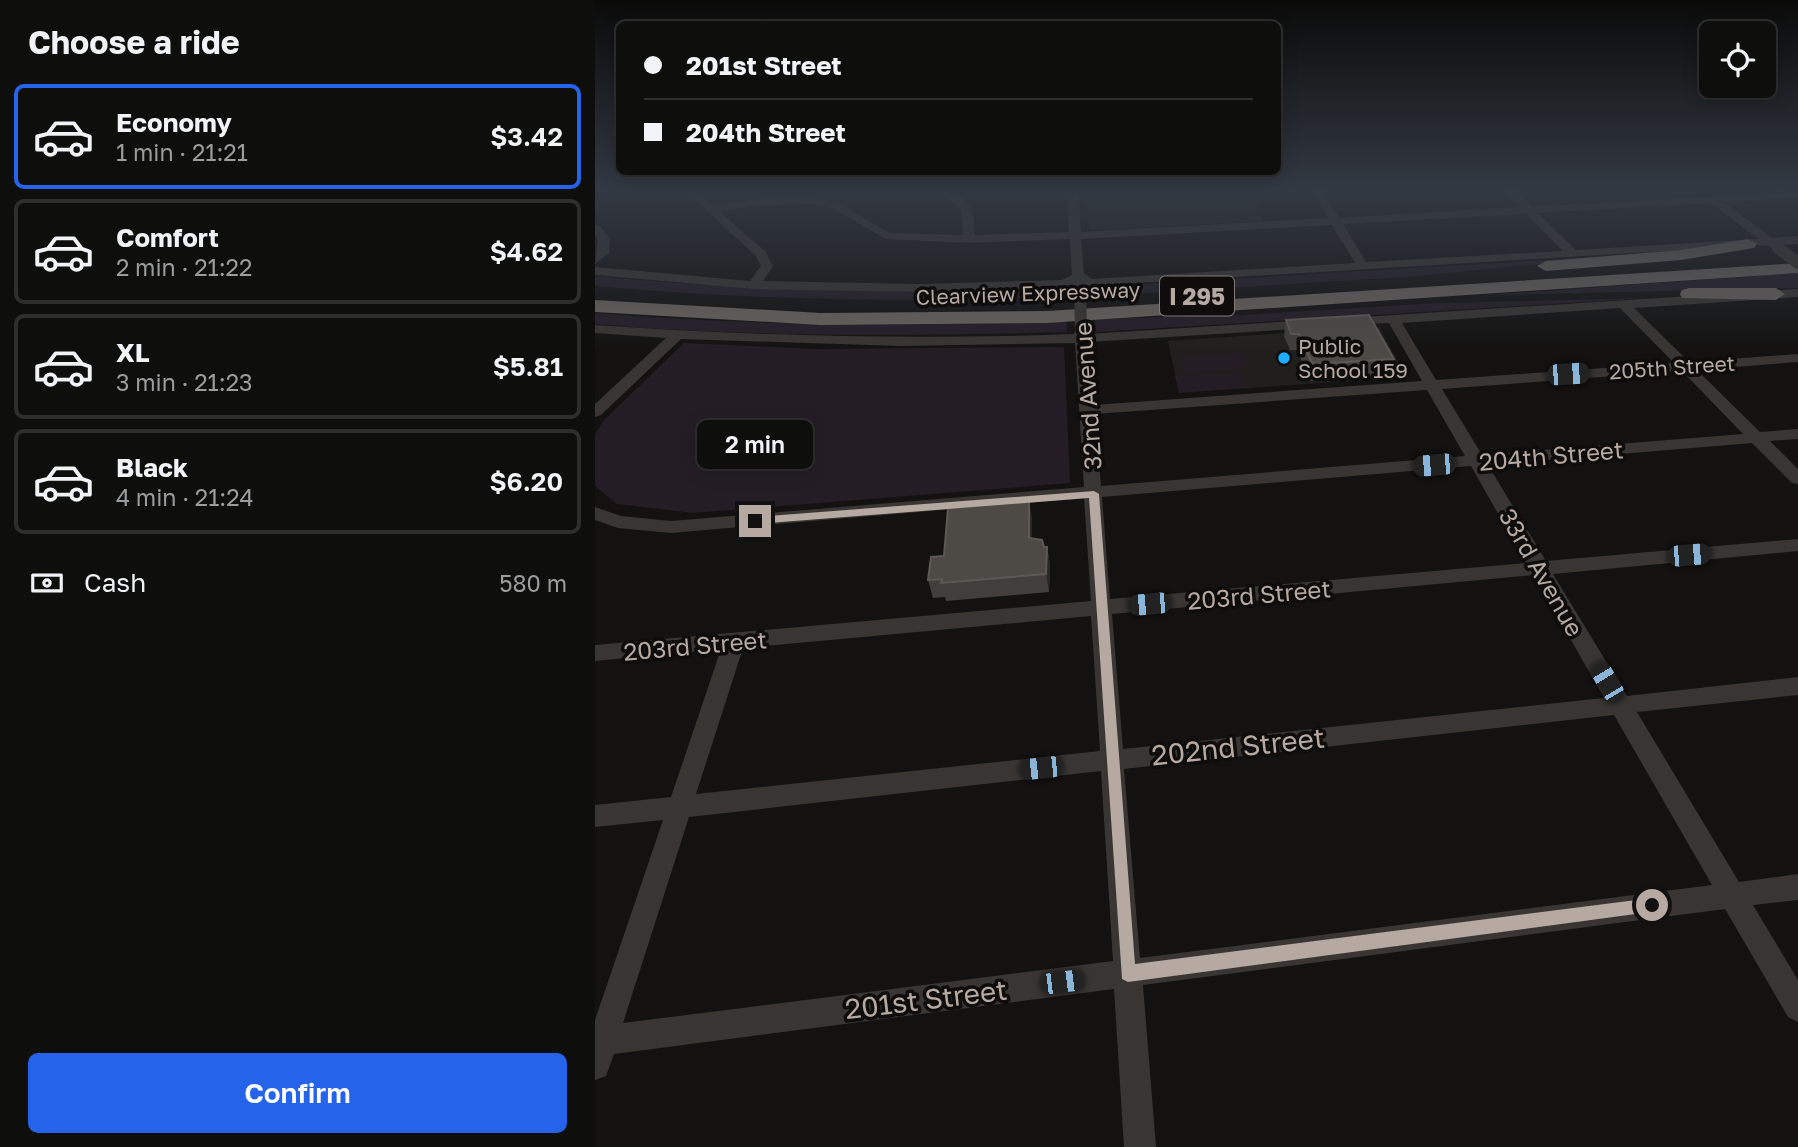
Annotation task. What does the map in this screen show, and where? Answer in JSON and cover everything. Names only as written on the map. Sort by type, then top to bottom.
[{"type":"highway","points":[[1347,287],[1681,254],[1748,244]]},
{"type":"highway","name":"Clearview Expressway","points":[[595,293],[747,303],[904,307],[1051,304],[1798,257]]},
{"type":"highway","name":"Clearview Expressway","points":[[595,306],[751,317],[908,320],[1047,317],[1798,268]]},
{"type":"highway","points":[[1259,305],[1723,292],[1776,294]]},
{"type":"street","points":[[595,260],[603,253],[604,244]]},
{"type":"street","points":[[749,244],[761,254],[767,266],[754,285]]},
{"type":"street","name":"32nd Avenue","points":[[1077,244],[1086,410],[1140,1147]]},
{"type":"street","points":[[1349,244],[1363,267]]},
{"type":"street","points":[[1563,244],[1574,255]]},
{"type":"street","points":[[595,271],[754,285],[1017,287],[1065,284],[1079,276],[1089,283],[1781,244]]},
{"type":"street","points":[[1774,245],[1798,262]]},
{"type":"street","name":"Clearview Expressway","points":[[595,329],[817,341],[1081,335],[1331,323],[1798,293]]},
{"type":"street","points":[[1623,304],[1798,479]]},
{"type":"street","name":"33rd Avenue","points":[[1394,319],[1798,1007]]},
{"type":"street","points":[[599,404],[677,335]]},
{"type":"street","name":"205th Street","points":[[1086,410],[1798,358]]},
{"type":"street","name":"204th Street","points":[[1761,442],[1798,434]]},
{"type":"street","name":"204th Street","points":[[595,513],[618,522],[671,527],[1094,494],[1108,498],[1761,442],[1798,443]]},
{"type":"street","name":"203rd Street","points":[[595,653],[1798,545]]},
{"type":"street","points":[[598,1049],[734,642]]},
{"type":"street","name":"202nd Street","points":[[595,816],[1798,686]]},
{"type":"street","name":"201st Street","points":[[598,1049],[1128,973],[1798,887]]},
{"type":"shaded area","points":[[1636,255],[1405,277],[1094,296],[1093,287]]},
{"type":"shaded area","points":[[1798,273],[1798,288],[1489,295]]},
{"type":"shaded area","points":[[595,276],[829,290],[1064,288],[1066,297],[889,300],[771,297],[595,286]]},
{"type":"shaded area","points":[[1649,298],[1096,332],[1095,319],[1241,315],[1438,303]]},
{"type":"shaded area","points":[[595,313],[713,321],[830,324],[1066,321],[1067,332],[890,335],[713,332],[595,324]]},
{"type":"shaded area","name":"Public School 159","points":[[1379,327],[1407,377],[1179,393],[1168,341]]},
{"type":"shaded area","points":[[684,343],[817,349],[1064,347],[1070,483],[693,513],[617,504],[595,486],[595,434],[605,419]]},
{"type":"shaded area","points":[[1241,353],[1246,368],[1184,373],[1180,357]]},
{"type":"shaded area","points":[[1239,373],[1244,387],[1179,393],[1175,376]]},
{"type":"building","points":[[1369,315],[1394,359],[1312,364],[1299,334],[1291,334],[1286,320]]},
{"type":"building","points":[[1029,499],[1029,538],[1042,540],[1044,547],[1047,547],[1046,574],[941,583],[942,579],[928,580],[931,557],[944,556],[948,508]]},
{"type":"place","name":"Public School 159","points":[[1284,358]]},
{"type":"route","points":[[755,521],[1094,494],[1128,973],[1652,905]]}]
